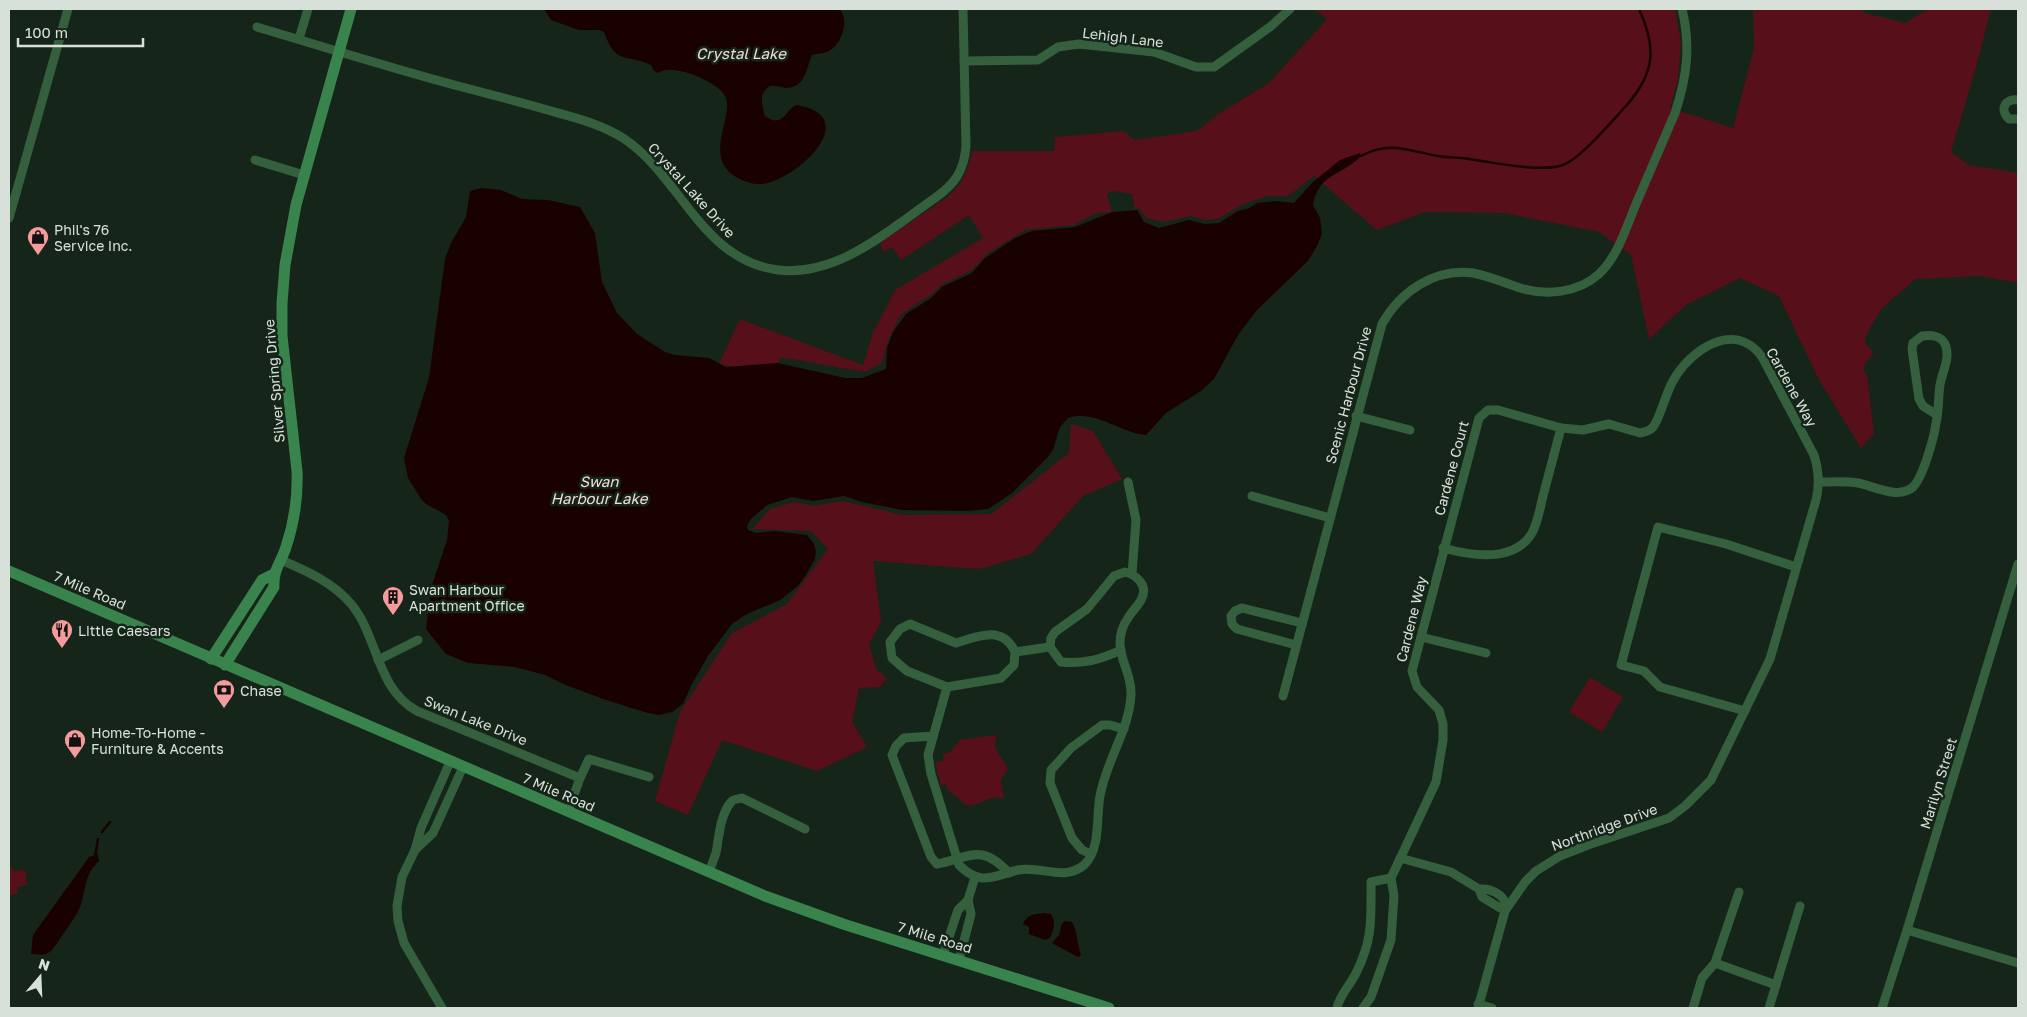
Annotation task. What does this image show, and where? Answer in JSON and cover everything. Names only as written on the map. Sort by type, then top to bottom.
[{"type":"street","points":[[9,218],[68,9]]},
{"type":"street","points":[[299,39],[308,9]]},
{"type":"street","name":"Silver Spring Drive","points":[[225,665],[274,587],[274,574],[281,560],[291,528],[298,486],[282,336],[283,283],[294,215],[304,174],[351,9]]},
{"type":"street","name":"Crystal Lake Drive","points":[[257,27],[575,118],[607,129],[623,138],[648,159],[712,237],[726,250],[754,264],[769,269],[789,271],[819,268],[847,257],[953,184],[965,157],[964,9]]},
{"type":"street","name":"Lehigh Lane","points":[[964,61],[1038,60],[1058,48],[1079,44],[1154,52],[1196,67],[1214,67],[1270,27],[1290,9]]},
{"type":"street","name":"Scenic Harbour Drive","points":[[1283,696],[1382,324],[1397,302],[1416,286],[1442,276],[1466,273],[1482,275],[1530,291],[1558,292],[1582,285],[1596,276],[1606,266],[1616,251],[1675,113],[1682,91],[1688,54],[1687,31],[1682,9]]},
{"type":"street","points":[[2018,100],[2014,99],[2007,102],[2004,109],[2006,116],[2010,119],[2018,119]]},
{"type":"street","points":[[255,160],[304,174]]},
{"type":"street","points":[[1820,482],[1856,483],[1897,492],[1910,489],[1920,476],[1936,424],[1937,415],[1939,391],[1947,358],[1945,344],[1938,337],[1922,336],[1913,343],[1911,358],[1917,376],[1919,399],[1923,406],[1937,415]]},
{"type":"street","name":"Cardene Way","points":[[1561,428],[1583,430],[1609,424],[1640,433],[1649,431],[1656,423],[1672,381],[1687,362],[1714,342],[1725,339],[1738,340],[1752,346],[1762,357],[1814,455],[1820,482]]},
{"type":"street","name":"Cardene Court","points":[[1443,548],[1477,422],[1481,415],[1488,410],[1498,410],[1561,428]]},
{"type":"street","points":[[1356,416],[1410,430]]},
{"type":"street","points":[[1443,548],[1470,554],[1494,554],[1511,551],[1525,542],[1536,525],[1561,428]]},
{"type":"street","points":[[1128,482],[1136,520],[1132,574]]},
{"type":"street","name":"Northridge Drive","points":[[1477,1007],[1507,906],[1536,871],[1560,856],[1669,818],[1685,806],[1711,780],[1770,659],[1820,482]]},
{"type":"street","points":[[1252,496],[1330,518]]},
{"type":"street","points":[[1745,711],[1660,687],[1644,671],[1620,665],[1658,527],[1726,544],[1796,567]]},
{"type":"street","name":"Cardene Way","points":[[1391,878],[1436,782],[1443,740],[1443,724],[1439,710],[1417,687],[1413,676],[1413,667],[1443,548]]},
{"type":"street","name":"Swan Lake Drive","points":[[281,560],[325,582],[348,601],[362,623],[392,689],[399,698],[417,712],[580,778]]},
{"type":"street","name":"Marilyn Street","points":[[1882,1008],[2017,569]]},
{"type":"street","name":"7 Mile Road","points":[[9,571],[450,762],[807,912],[1109,1008]]},
{"type":"street","points":[[946,688],[928,755],[931,774],[959,865],[967,873],[975,877],[993,878],[1027,868],[1051,873],[1076,870],[1086,864],[1095,846],[1097,809],[1101,789],[1124,729],[1131,692],[1120,638],[1123,627],[1141,600],[1143,593],[1141,583],[1132,574],[1125,572],[1114,576],[1087,609],[1055,632],[1051,638],[1050,647],[1061,662],[1079,664],[1102,658],[1121,650]]},
{"type":"street","name":"Silver Spring Drive","points":[[211,659],[262,580],[274,574]]},
{"type":"street","points":[[1296,645],[1237,629],[1232,624],[1231,616],[1235,610],[1242,608],[1302,623]]},
{"type":"street","points":[[910,624],[956,643],[976,636],[992,634],[1003,636],[1011,644],[1015,652],[1014,665],[1001,678],[946,688],[907,670],[892,658],[890,642],[900,629],[910,624]]},
{"type":"street","points":[[1421,637],[1486,653]]},
{"type":"street","points":[[378,660],[418,640]]},
{"type":"street","points":[[1015,652],[1050,647]]},
{"type":"street","points":[[1091,854],[1082,850],[1072,838],[1050,783],[1051,770],[1071,748],[1102,725],[1124,729]]},
{"type":"street","points":[[933,736],[904,738],[896,746],[892,755],[931,857],[937,864],[971,854],[983,855],[992,858],[1009,873]]},
{"type":"street","points":[[568,812],[589,759],[649,777]]},
{"type":"street","points":[[442,1008],[410,954],[398,921],[397,906],[399,886],[408,862],[415,850],[421,828],[450,762]]},
{"type":"street","points":[[415,850],[433,833],[463,767]]},
{"type":"street","points":[[709,872],[716,854],[718,835],[730,802],[734,799],[742,798],[805,829]]},
{"type":"street","points":[[1400,858],[1451,872],[1479,889],[1488,888],[1504,899],[1507,906]]},
{"type":"street","points":[[943,955],[958,910],[968,900],[975,877]]},
{"type":"street","points":[[1337,1008],[1357,972],[1371,931],[1371,882],[1391,878],[1394,896],[1391,940],[1371,997],[1363,1008]]},
{"type":"street","points":[[1693,1008],[1702,978],[1715,963],[1739,892]]},
{"type":"street","points":[[959,960],[971,914],[968,900]]},
{"type":"street","points":[[1768,1008],[1800,906]]},
{"type":"street","points":[[1907,930],[2018,963]]},
{"type":"street","points":[[1715,963],[1776,985]]},
{"type":"street","points":[[1477,1007],[1492,1008]]},
{"type":"shaded area","points":[[1314,9],[1675,9],[1681,42],[1678,80],[1670,108],[1733,128],[1754,48],[1753,9],[1861,9],[1865,13],[1905,23],[1928,9],[1991,9],[1951,152],[1969,165],[2018,173],[2018,283],[1982,276],[1915,279],[1881,309],[1865,337],[1866,345],[1874,352],[1863,367],[1867,376],[1874,433],[1861,448],[1819,380],[1779,296],[1740,278],[1686,305],[1649,339],[1631,255],[1599,232],[1504,213],[1424,212],[1377,230],[1314,176],[1288,196],[1268,196],[1243,204],[1218,219],[1204,220],[1191,216],[1164,222],[1146,218],[1139,208],[1135,210],[1132,194],[1114,191],[1108,193],[1112,212],[1097,213],[1074,225],[1025,230],[987,254],[972,270],[941,285],[931,295],[900,316],[888,340],[882,363],[865,372],[781,357],[778,363],[735,367],[719,364],[740,319],[863,365],[873,333],[895,290],[983,238],[969,215],[901,260],[892,247],[884,252],[880,245],[884,240],[952,193],[964,177],[972,151],[1054,151],[1055,137],[1123,131],[1135,140],[1197,131],[1217,115],[1269,83],[1327,19]]},
{"type":"shaded area","points":[[1071,424],[1093,431],[1122,479],[1083,496],[1031,554],[979,569],[873,561],[881,622],[869,644],[876,669],[887,678],[880,687],[859,688],[852,722],[867,747],[817,771],[722,740],[688,815],[655,801],[680,712],[732,633],[787,604],[828,549],[811,531],[752,529],[770,509],[795,502],[813,506],[843,501],[903,515],[991,514],[1069,453]]},
{"type":"shaded area","points":[[1590,677],[1623,697],[1602,732],[1569,712]]},
{"type":"shaded area","points":[[996,735],[995,748],[1008,769],[1001,780],[1004,799],[993,798],[976,804],[966,805],[947,789],[946,784],[941,786],[935,762],[943,761],[943,754],[950,752],[960,740]]},
{"type":"shaded area","points":[[12,867],[13,871],[25,870],[27,885],[17,887],[18,894],[10,895],[9,868]]},
{"type":"water","name":"Crystal Lake","points":[[544,9],[839,9],[844,18],[844,24],[842,36],[836,46],[827,52],[812,55],[804,76],[798,85],[786,88],[770,86],[762,96],[765,116],[771,120],[780,120],[796,105],[816,111],[825,121],[825,134],[818,147],[792,172],[762,184],[754,184],[742,180],[728,171],[722,160],[720,149],[721,137],[727,104],[725,96],[721,91],[714,85],[694,75],[673,70],[665,70],[658,73],[654,71],[651,65],[622,57],[613,50],[604,32],[599,30],[579,30],[551,20]]},
{"type":"water","name":"Swan Harbour Lake","points":[[1360,153],[1361,156],[1354,162],[1326,180],[1316,194],[1313,205],[1320,218],[1322,234],[1308,261],[1257,310],[1238,335],[1214,379],[1201,391],[1166,413],[1146,435],[1098,419],[1078,416],[1068,418],[1060,427],[1053,450],[1047,458],[1012,493],[988,509],[967,511],[902,510],[862,502],[844,496],[813,501],[792,497],[767,505],[751,519],[747,526],[748,530],[756,533],[775,531],[807,535],[814,544],[815,559],[798,586],[780,600],[745,615],[732,624],[708,656],[683,704],[672,712],[659,715],[648,713],[606,700],[563,684],[545,675],[515,667],[468,663],[446,654],[426,629],[431,588],[447,540],[449,521],[446,515],[426,504],[421,499],[408,478],[404,458],[429,378],[445,259],[451,243],[466,217],[470,191],[481,188],[501,190],[522,199],[548,200],[580,207],[595,233],[602,282],[617,313],[637,334],[665,352],[675,355],[709,358],[726,367],[778,363],[845,378],[862,378],[886,369],[887,348],[893,332],[906,314],[931,298],[942,287],[972,273],[985,258],[1015,238],[1032,231],[1075,227],[1112,212],[1137,210],[1144,222],[1159,228],[1189,220],[1205,224],[1219,223],[1238,211],[1249,208],[1257,203],[1277,201],[1294,203],[1313,182],[1340,160]]},
{"type":"water","points":[[98,854],[99,861],[90,872],[80,907],[73,920],[51,951],[41,955],[31,954],[33,935],[89,857]]},
{"type":"water","points":[[1043,913],[1051,914],[1054,923],[1050,938],[1045,940],[1029,934],[1029,927],[1023,924],[1029,917]]},
{"type":"water","points":[[1065,921],[1072,922],[1074,926],[1081,955],[1078,957],[1052,943],[1059,935],[1062,923]]},
{"type":"waterway","points":[[1361,156],[1371,151],[1400,148],[1442,157],[1465,158],[1530,167],[1542,168],[1563,165],[1578,155],[1605,129],[1636,94],[1643,82],[1648,71],[1650,48],[1649,36],[1639,9]]},
{"type":"waterway","points":[[102,832],[110,822]]},
{"type":"waterway","points":[[95,857],[98,839]]},
{"type":"place","name":"Phil's 76 Service Inc.","points":[[38,256]]},
{"type":"place","name":"Swan Harbour Apartment Office","points":[[393,616]]},
{"type":"place","name":"Little Caesars","points":[[62,649]]},
{"type":"place","name":"Chase","points":[[224,709]]},
{"type":"place","name":"Home-To-Home - Furniture & Accents","points":[[75,759]]}]
